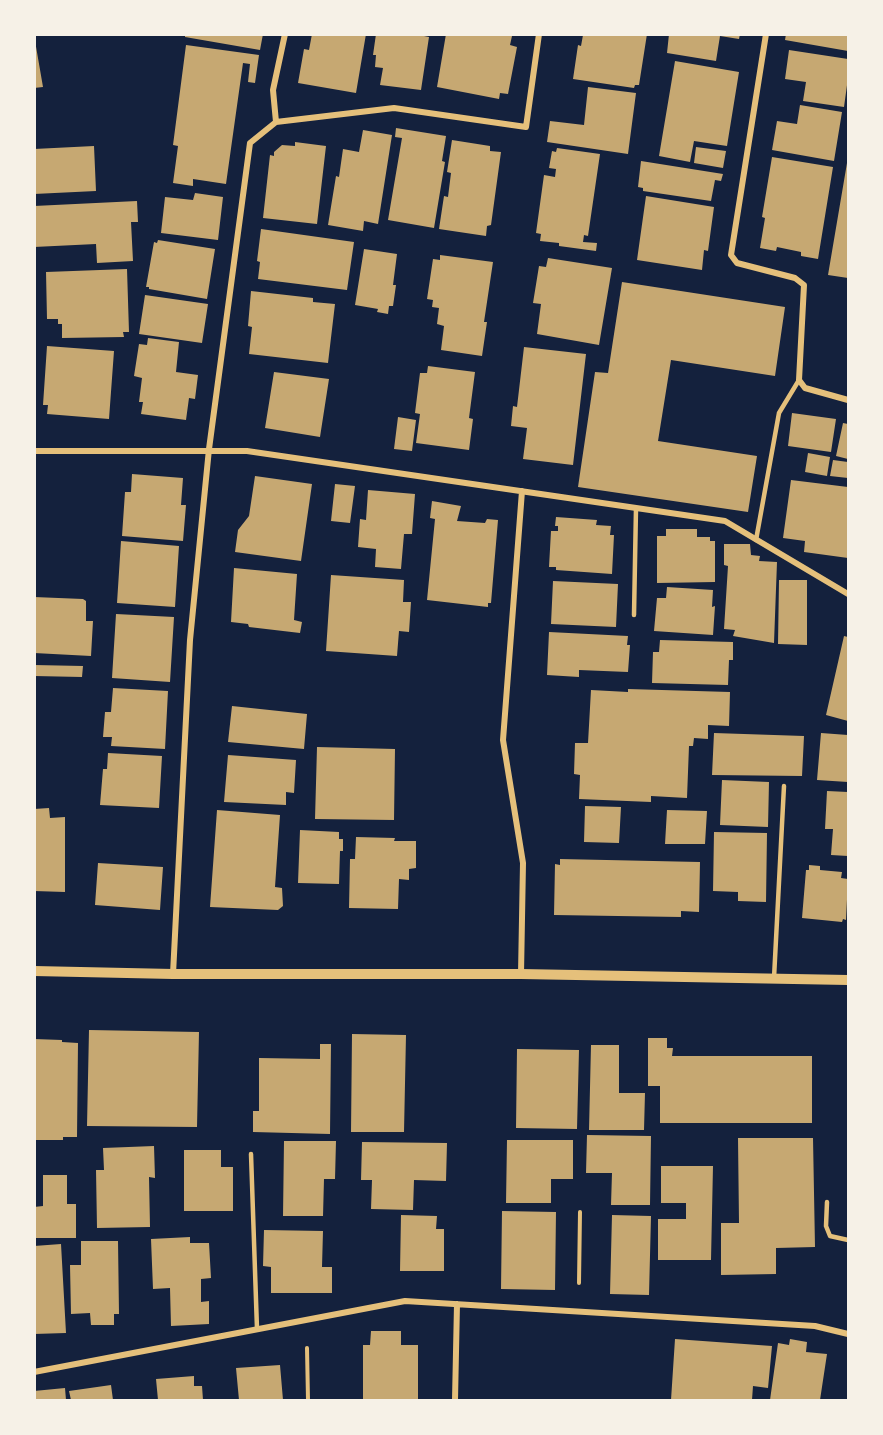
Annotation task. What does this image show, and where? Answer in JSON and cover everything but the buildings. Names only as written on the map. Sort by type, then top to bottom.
[{"type":"street","points":[[276,122],[273,90],[285,34]]},
{"type":"street","points":[[173,974],[190,640],[209,449],[250,143],[276,122],[394,108],[526,127],[539,34]]},
{"type":"street","points":[[766,34],[731,255],[737,263],[795,278],[804,285],[799,380],[805,388],[849,400]]},
{"type":"street","points":[[34,451],[209,449],[247,451],[725,521],[849,594]]},
{"type":"street","points":[[521,974],[523,863],[503,740],[522,491]]},
{"type":"street","points":[[34,971],[173,974],[521,974],[849,980]]},
{"type":"street","points":[[34,1372],[405,1301],[815,1326],[849,1334]]},
{"type":"street","points":[[455,1401],[457,1304]]},
{"type":"lane","points":[[756,540],[779,413],[799,380]]},
{"type":"lane","points":[[634,615],[636,508]]},
{"type":"lane","points":[[774,978],[784,786]]},
{"type":"lane","points":[[250,1154],[257,1329]]},
{"type":"lane","points":[[827,1202],[826,1226],[830,1236],[849,1240]]},
{"type":"path","points":[[579,1311],[580,1212]]},
{"type":"path","points":[[306,1320],[308,1401]]}]
